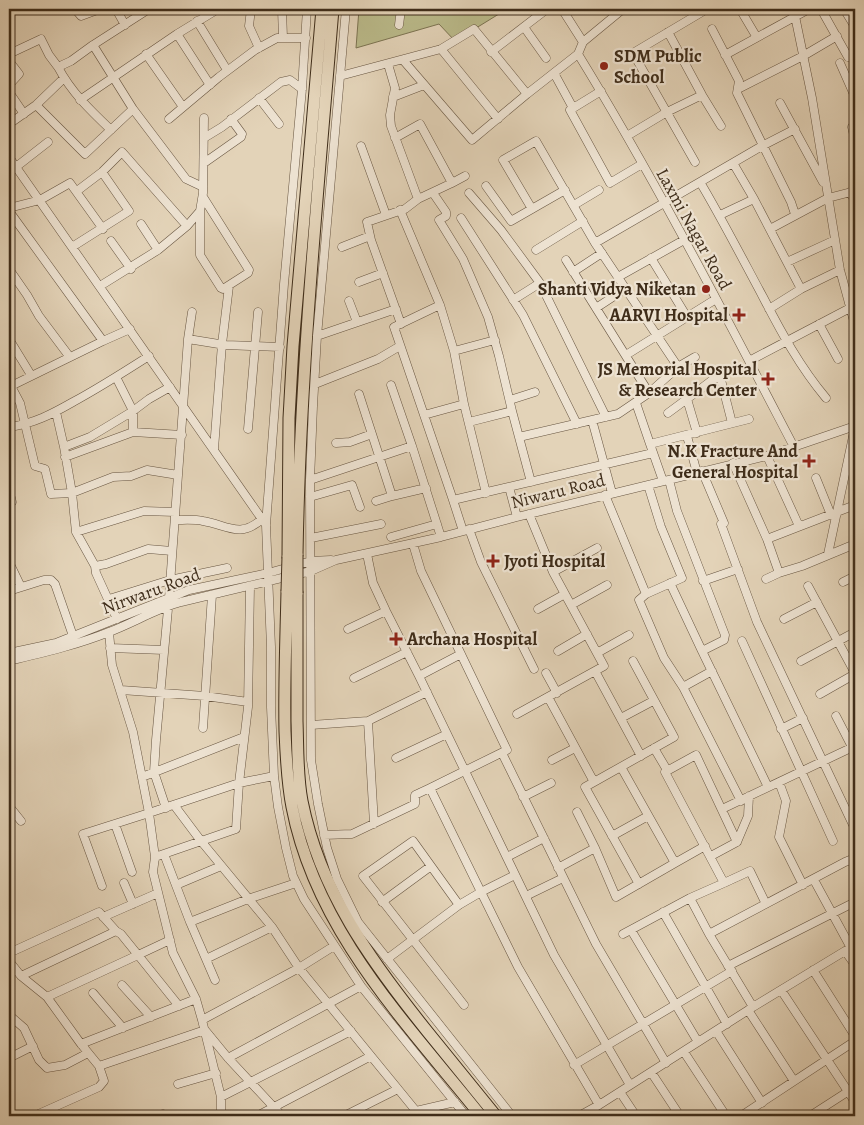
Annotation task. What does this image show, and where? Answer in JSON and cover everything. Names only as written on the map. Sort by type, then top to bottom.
[{"type":"highway","points":[[322,9],[289,418],[292,592],[302,799],[319,859],[340,908],[394,990],[496,1116]]},
{"type":"highway","points":[[292,556],[306,341],[333,9]]},
{"type":"highway","points":[[292,592],[285,675],[287,770],[293,814],[309,868],[333,920],[362,965],[386,998],[481,1116]]},
{"type":"street","points":[[76,9],[81,16],[100,9]]},
{"type":"street","points":[[116,9],[125,24]]},
{"type":"street","points":[[58,67],[71,61],[149,9]]},
{"type":"street","points":[[80,100],[146,54],[218,9]]},
{"type":"street","points":[[251,9],[249,26],[259,48]]},
{"type":"street","points":[[282,9],[283,38]]},
{"type":"street","points":[[307,9],[302,89],[264,522],[268,578],[274,776],[286,848],[296,883],[304,899],[361,986],[466,1116]]},
{"type":"street","points":[[346,9],[317,336],[310,480],[312,760],[324,835],[337,879],[358,922],[512,1116]]},
{"type":"street","points":[[399,24],[401,9]]},
{"type":"street","points":[[491,52],[547,9]]},
{"type":"street","points":[[403,60],[472,140],[578,54],[583,42],[623,9]]},
{"type":"street","points":[[694,162],[634,52],[707,9]]},
{"type":"street","points":[[740,9],[756,36]]},
{"type":"street","points":[[725,54],[809,9]]},
{"type":"street","points":[[821,9],[848,56]]},
{"type":"street","points":[[844,9],[855,27]]},
{"type":"street","points":[[566,10],[583,42]]},
{"type":"street","points":[[795,16],[812,98],[840,270],[855,325]]},
{"type":"street","points":[[197,21],[227,70]]},
{"type":"street","points":[[524,27],[546,58]]},
{"type":"street","points":[[340,76],[441,49],[474,29],[527,94]]},
{"type":"street","points":[[712,29],[739,81],[737,93],[791,202],[795,214]]},
{"type":"street","points":[[668,32],[721,126]]},
{"type":"street","points":[[177,34],[210,85]]},
{"type":"street","points":[[738,89],[803,56],[837,36]]},
{"type":"street","points":[[169,119],[227,70],[259,48],[277,38],[306,38]]},
{"type":"street","points":[[9,43],[11,53],[41,39],[49,55],[80,100],[111,130]]},
{"type":"street","points":[[93,45],[134,109],[186,179],[203,187]]},
{"type":"street","points":[[441,49],[498,120]]},
{"type":"street","points":[[146,54],[183,107]]},
{"type":"street","name":"Laxmi Nagar Road","points":[[578,54],[601,91],[684,240],[794,447]]},
{"type":"street","points":[[9,61],[19,74],[9,85]]},
{"type":"street","points":[[388,64],[394,88],[390,115],[395,138],[418,199]]},
{"type":"street","points":[[840,64],[853,85],[855,98]]},
{"type":"street","points":[[554,73],[574,108]]},
{"type":"street","points":[[9,124],[36,105],[64,78]]},
{"type":"street","points":[[204,138],[285,80],[290,80],[302,89]]},
{"type":"street","points":[[393,97],[424,85]]},
{"type":"street","points":[[601,91],[570,110],[610,183],[642,164]]},
{"type":"street","points":[[9,92],[24,114]]},
{"type":"street","points":[[626,136],[667,112],[702,95]]},
{"type":"street","points":[[259,98],[279,124]]},
{"type":"street","points":[[780,102],[825,186]]},
{"type":"street","points":[[36,105],[84,154],[134,109]]},
{"type":"street","points":[[203,197],[249,270],[248,273],[223,288],[221,288],[200,255],[204,118]]},
{"type":"street","points":[[204,163],[241,137],[242,134],[231,120]]},
{"type":"street","points":[[395,138],[420,124],[452,183]]},
{"type":"street","points":[[855,124],[852,127],[855,140]]},
{"type":"street","points":[[595,243],[762,146],[795,129]]},
{"type":"street","points":[[532,209],[503,160],[536,141],[595,243],[678,367]]},
{"type":"street","points":[[16,167],[48,142]]},
{"type":"street","points":[[361,146],[386,215]]},
{"type":"street","points":[[77,191],[123,153],[187,226]]},
{"type":"street","points":[[9,157],[264,522]]},
{"type":"street","points":[[733,163],[802,289]]},
{"type":"street","points":[[72,247],[103,229],[128,211],[102,172]]},
{"type":"street","points":[[401,324],[370,236],[367,222],[400,210],[465,176]]},
{"type":"street","points":[[700,182],[720,215],[786,341],[813,383],[826,398]]},
{"type":"street","points":[[103,229],[72,184],[69,183],[40,200],[9,209],[103,341]]},
{"type":"street","points":[[486,186],[512,221],[565,190]]},
{"type":"street","points":[[574,205],[599,190]]},
{"type":"street","points":[[770,229],[828,198],[853,191],[855,201]]},
{"type":"street","points":[[433,193],[446,212],[446,216],[439,220],[440,224],[463,259],[488,317],[531,482]]},
{"type":"street","points":[[469,193],[501,230],[540,282],[606,417]]},
{"type":"street","points":[[720,215],[754,199]]},
{"type":"street","points":[[400,210],[440,305],[454,352],[464,404],[486,493]]},
{"type":"street","points":[[100,286],[158,250],[187,226],[200,211]]},
{"type":"street","points":[[461,218],[523,315],[577,424]]},
{"type":"street","points":[[536,250],[583,221]]},
{"type":"street","points":[[9,225],[18,222]]},
{"type":"street","points":[[141,224],[158,250]]},
{"type":"street","points":[[342,247],[370,236]]},
{"type":"street","points":[[618,277],[684,240]]},
{"type":"street","points":[[787,262],[835,240]]},
{"type":"street","points":[[112,241],[130,269]]},
{"type":"street","points":[[573,272],[602,253]]},
{"type":"street","points":[[651,258],[687,317]]},
{"type":"street","points":[[566,260],[649,393]]},
{"type":"street","points":[[9,269],[39,316],[69,356]]},
{"type":"street","points":[[769,309],[802,289],[840,270]]},
{"type":"street","points":[[360,282],[383,273]]},
{"type":"street","points":[[513,300],[540,282]]},
{"type":"street","points":[[214,449],[222,344],[229,286]]},
{"type":"street","points":[[596,308],[625,289]]},
{"type":"street","points":[[626,354],[716,299]]},
{"type":"street","points":[[349,301],[357,322]]},
{"type":"street","points":[[440,305],[394,327],[466,530],[534,670]]},
{"type":"street","points":[[749,361],[850,308]]},
{"type":"street","points":[[317,336],[396,309]]},
{"type":"street","points":[[192,312],[188,339],[182,435],[154,772],[170,806],[272,927],[299,968],[418,1113],[455,1102]]},
{"type":"street","points":[[248,429],[258,312]]},
{"type":"street","points":[[819,324],[838,359]]},
{"type":"street","points":[[130,329],[69,356],[10,386],[20,403],[35,466],[45,469],[50,492],[53,494],[72,492],[113,477],[131,476],[147,470],[178,475]]},
{"type":"street","points":[[9,339],[31,375]]},
{"type":"street","points":[[188,339],[222,344],[280,347]]},
{"type":"street","points":[[454,352],[495,340]]},
{"type":"street","points":[[315,384],[378,359],[400,346]]},
{"type":"street","points":[[9,427],[26,425],[56,412],[149,356]]},
{"type":"street","points":[[519,437],[618,414],[649,393],[678,367],[695,357]]},
{"type":"street","points":[[668,413],[719,375],[732,423]]},
{"type":"street","points":[[116,377],[132,411],[133,432]]},
{"type":"street","points":[[391,385],[441,538]]},
{"type":"street","points":[[64,447],[90,437],[170,387]]},
{"type":"street","points":[[510,400],[535,392]]},
{"type":"street","points":[[359,394],[392,496]]},
{"type":"street","points":[[687,399],[697,433]]},
{"type":"street","points":[[636,403],[653,453],[666,480],[725,638],[702,651]]},
{"type":"street","points":[[424,415],[464,404]]},
{"type":"street","points":[[469,422],[512,411]]},
{"type":"street","points":[[56,412],[72,492],[76,532],[95,566],[96,573],[117,619]]},
{"type":"street","points":[[650,444],[687,436],[749,418]]},
{"type":"street","points":[[592,420],[604,465],[608,494],[646,594]]},
{"type":"street","points":[[828,554],[834,513],[855,426]]},
{"type":"street","name":"Niwaru Road","points":[[268,578],[311,571],[336,560],[441,538],[608,494],[767,456],[855,426]]},
{"type":"street","points":[[65,457],[133,432],[182,435]]},
{"type":"street","points":[[336,443],[350,442],[372,434]]},
{"type":"street","points":[[687,436],[699,472],[724,522],[721,524],[758,622],[855,829]]},
{"type":"street","points":[[310,480],[412,446]]},
{"type":"street","points":[[454,500],[653,453]]},
{"type":"street","points":[[767,456],[799,526]]},
{"type":"street","points":[[733,463],[767,539],[779,573]]},
{"type":"street","points":[[816,478],[834,513]]},
{"type":"street","points":[[310,497],[352,485],[360,507]]},
{"type":"street","points":[[648,485],[661,527],[682,578],[646,594],[639,600],[664,658],[683,687],[741,801]]},
{"type":"street","points":[[509,487],[517,517]]},
{"type":"street","points":[[376,501],[426,488]]},
{"type":"street","points":[[9,490],[12,502],[9,504]]},
{"type":"street","points":[[767,539],[855,505]]},
{"type":"street","points":[[76,532],[144,511],[202,520],[239,530],[264,522]]},
{"type":"street","points":[[517,714],[604,666],[553,572],[529,514]]},
{"type":"street","points":[[311,538],[381,524]]},
{"type":"street","points":[[391,536],[437,524]]},
{"type":"street","points":[[324,835],[352,834],[374,824],[415,804],[414,796],[508,750],[421,571],[413,544]]},
{"type":"street","points":[[766,579],[855,544]]},
{"type":"street","points":[[553,572],[597,548]]},
{"type":"street","points":[[95,566],[148,549],[172,551]]},
{"type":"street","points":[[367,554],[373,583],[386,611],[554,955],[630,1085]]},
{"type":"street","name":"Nirwaru Road","points":[[9,653],[56,643],[117,619],[168,602],[212,595],[250,586],[311,561],[336,560]]},
{"type":"street","points":[[9,562],[21,587]]},
{"type":"street","points":[[109,599],[170,580],[227,568]]},
{"type":"street","points":[[703,581],[738,569]]},
{"type":"street","points":[[843,582],[855,576]]},
{"type":"street","name":"Nirwaru Road","points":[[9,661],[55,650],[109,632],[188,590],[268,578]]},
{"type":"street","points":[[9,591],[44,580],[51,580],[73,636]]},
{"type":"street","points":[[670,583],[768,787]]},
{"type":"street","points":[[571,605],[607,585]]},
{"type":"street","points":[[155,857],[236,829],[248,702],[250,586]]},
{"type":"street","points":[[808,586],[838,641],[854,677],[820,694]]},
{"type":"street","points":[[538,609],[565,594]]},
{"type":"street","points":[[203,728],[212,595]]},
{"type":"street","points":[[784,619],[816,602]]},
{"type":"street","points":[[348,629],[386,611]]},
{"type":"street","points":[[109,632],[112,665],[133,732],[149,813],[155,857],[153,872],[176,961],[196,999],[205,1030],[221,1097],[221,1116]]},
{"type":"street","points":[[801,661],[855,632]]},
{"type":"street","points":[[558,651],[587,634]]},
{"type":"street","points":[[597,653],[629,634]]},
{"type":"street","points":[[742,641],[833,841]]},
{"type":"street","points":[[110,648],[164,650]]},
{"type":"street","points":[[354,678],[407,652]]},
{"type":"street","points":[[419,676],[461,654]]},
{"type":"street","points":[[633,661],[653,701],[677,736],[585,787],[639,884]]},
{"type":"street","points":[[595,671],[641,756]]},
{"type":"street","points":[[683,687],[712,671]]},
{"type":"street","points":[[546,673],[556,693]]},
{"type":"street","points":[[121,690],[205,696],[248,702]]},
{"type":"street","points":[[311,725],[368,721],[427,692]]},
{"type":"street","points":[[548,697],[594,782]]},
{"type":"street","points":[[621,718],[653,701]]},
{"type":"street","points":[[722,809],[854,746],[836,716]]},
{"type":"street","points":[[781,729],[803,718]]},
{"type":"street","points":[[368,721],[374,824]]},
{"type":"street","points":[[396,758],[447,734]]},
{"type":"street","points":[[142,777],[244,736]]},
{"type":"street","points":[[552,760],[575,748]]},
{"type":"street","points":[[654,748],[724,883]]},
{"type":"street","points":[[502,753],[596,944],[666,1063]]},
{"type":"street","points":[[667,770],[696,755],[737,842]]},
{"type":"street","points":[[621,767],[675,863]]},
{"type":"street","points":[[102,886],[83,834],[239,783],[274,776]]},
{"type":"street","points":[[779,782],[786,800],[779,837],[803,885]]},
{"type":"street","points":[[523,797],[551,784]]},
{"type":"street","points":[[430,788],[518,967],[599,1105]]},
{"type":"street","points":[[710,856],[737,842],[748,816],[750,796]]},
{"type":"street","points":[[9,806],[21,820]]},
{"type":"street","points":[[577,812],[616,897],[705,846]]},
{"type":"street","points":[[612,836],[648,816]]},
{"type":"street","points":[[115,824],[132,872]]},
{"type":"street","points":[[507,857],[544,838]]},
{"type":"street","points":[[459,905],[413,841],[363,876],[464,1005]]},
{"type":"street","points":[[558,868],[595,848]]},
{"type":"street","points":[[164,854],[215,980]]},
{"type":"street","points":[[709,934],[845,862],[854,861]]},
{"type":"street","points":[[176,885],[221,866]]},
{"type":"street","points":[[382,902],[431,866]]},
{"type":"street","points":[[623,934],[690,898],[750,872],[766,904]]},
{"type":"street","points":[[387,959],[459,905],[516,875]]},
{"type":"street","points":[[526,896],[563,878]]},
{"type":"street","points":[[579,1116],[851,948],[814,880]]},
{"type":"street","points":[[124,883],[133,904]]},
{"type":"street","points":[[190,922],[248,899],[296,883]]},
{"type":"street","points":[[104,917],[158,893]]},
{"type":"street","points":[[690,898],[730,968],[750,1009],[794,1081]]},
{"type":"street","points":[[574,1065],[705,988],[730,968],[855,902]]},
{"type":"street","points":[[9,953],[99,912],[121,934],[179,1006]]},
{"type":"street","points":[[662,912],[727,1024]]},
{"type":"street","points":[[206,959],[272,927]]},
{"type":"street","points":[[631,930],[698,1042]]},
{"type":"street","points":[[21,976],[116,931]]},
{"type":"street","points":[[47,997],[170,940]]},
{"type":"street","points":[[202,1020],[299,968],[334,946]]},
{"type":"street","points":[[845,951],[855,966]]},
{"type":"street","points":[[9,961],[21,976],[47,997],[80,1044],[99,1066],[104,1080],[99,1087],[34,1116]]},
{"type":"street","points":[[813,970],[855,1036]]},
{"type":"street","points":[[122,985],[151,1017]]},
{"type":"street","points":[[228,1058],[361,986]]},
{"type":"street","points":[[781,990],[827,1059],[852,1089],[855,1102]]},
{"type":"street","points":[[93,994],[123,1028]]},
{"type":"street","points":[[80,1044],[196,999]]},
{"type":"street","points":[[9,1015],[24,1028],[39,1060],[48,1068],[65,1065],[88,1054]]},
{"type":"street","points":[[205,1030],[228,1058],[282,1116]]},
{"type":"street","points":[[99,1066],[205,1030]]},
{"type":"street","points":[[221,1097],[351,1030]]},
{"type":"street","points":[[716,1031],[762,1103]]},
{"type":"street","points":[[741,1116],[855,1041]]},
{"type":"street","points":[[9,1058],[33,1046]]},
{"type":"street","points":[[684,1052],[726,1116]]},
{"type":"street","points":[[257,1116],[371,1056]]},
{"type":"street","points":[[651,1072],[680,1116]]},
{"type":"street","points":[[178,1084],[216,1073]]},
{"type":"street","points":[[344,1116],[398,1089]]},
{"type":"street","points":[[810,1116],[852,1089]]},
{"type":"street","points":[[620,1092],[636,1116]]},
{"type":"street","points":[[156,1116],[163,1114],[166,1116]]},
{"type":"green space","points":[[359,9],[507,9],[455,41],[439,24],[356,48]]},
{"type":"place","name":"SDM Public School","points":[[604,66]]},
{"type":"place","name":"Shanti Vidya Niketan","points":[[706,289]]},
{"type":"place","name":"AARVI Hospital","points":[[739,315]]},
{"type":"place","name":"JS Memorial Hospital & Research Center","points":[[768,379]]},
{"type":"place","name":"N.K Fracture And General Hospital","points":[[809,461]]},
{"type":"place","name":"Jyoti Hospital","points":[[493,561]]},
{"type":"place","name":"Archana Hospital","points":[[396,639]]}]
